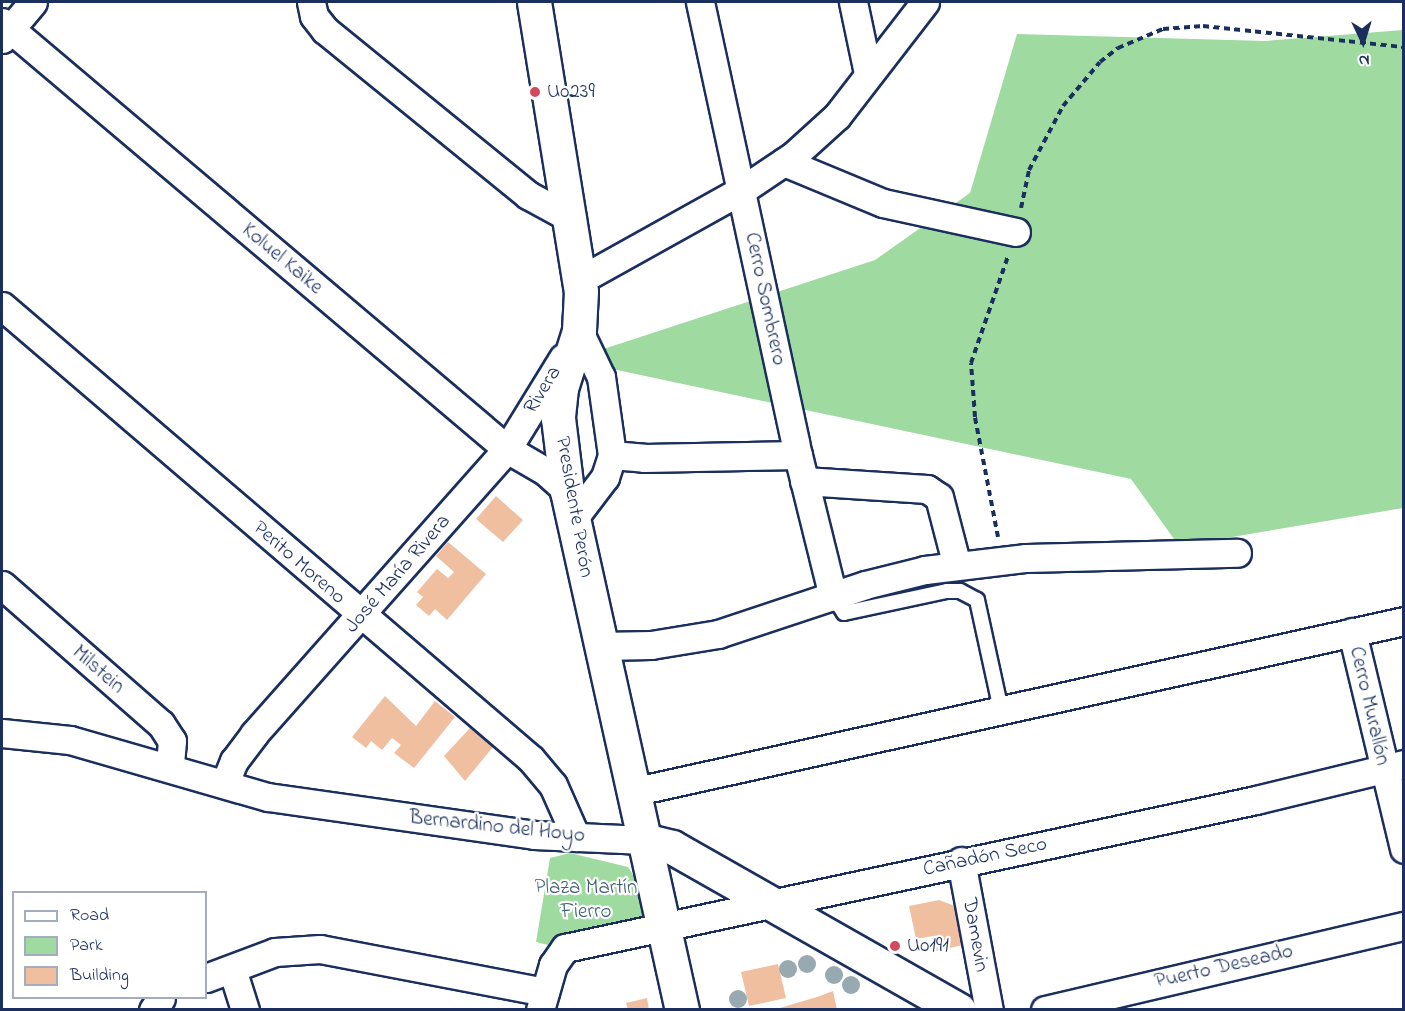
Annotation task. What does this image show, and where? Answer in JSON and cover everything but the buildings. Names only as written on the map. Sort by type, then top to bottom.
[{"type":"street","points":[[4,30],[33,2]]},
{"type":"street","points":[[311,2],[314,16],[325,30],[528,195],[572,219]]},
{"type":"street","name":"Presidente Perón","points":[[534,2],[572,219],[580,280],[579,331],[561,388],[558,418],[570,505],[632,792],[666,926],[682,1010]]},
{"type":"street","name":"Cerro Sombrero","points":[[700,2],[798,455],[833,596]]},
{"type":"street","points":[[853,2],[868,74]]},
{"type":"street","points":[[580,280],[742,190],[784,162],[837,116],[925,2]]},
{"type":"street","name":"Koluel Kaike","points":[[4,30],[507,449],[545,471],[570,505]]},
{"type":"street","points":[[784,162],[883,203],[1016,232]]},
{"type":"street","name":"Perito Moreno","points":[[2,306],[361,617],[531,759],[553,785],[576,837]]},
{"type":"street","points":[[570,505],[604,477],[612,454],[601,377],[579,331]]},
{"type":"street","name":"Rivera","points":[[507,449],[579,331]]},
{"type":"street","name":"José María Rivera","points":[[225,783],[234,761],[254,734],[361,617],[507,449]]},
{"type":"street","points":[[612,454],[644,458],[798,455]]},
{"type":"street","points":[[804,481],[927,489],[939,497],[957,566]]},
{"type":"street","points":[[600,646],[651,645],[718,634],[833,596],[925,570],[1002,561],[1237,553]]},
{"type":"street","name":"Milstein","points":[[2,585],[160,724],[172,741],[170,766]]},
{"type":"street","points":[[632,792],[1404,621]]},
{"type":"street","name":"Cerro Murallón","points":[[1352,632],[1394,766],[1404,849]]},
{"type":"street","name":"Bernardino del Hoyo","points":[[2,733],[70,740],[170,766],[268,797],[534,835],[644,840],[672,847],[766,904],[957,1009]]},
{"type":"street","name":"Cañadón Seco","points":[[543,1001],[553,964],[565,948],[962,861],[1256,800],[1394,766]]},
{"type":"street","name":"Damevin","points":[[962,861],[989,1010]]},
{"type":"street","name":"Puerto Deseado","points":[[1045,1010],[1404,926]]},
{"type":"street","points":[[207,978],[275,952],[320,949],[512,998],[543,1001]]},
{"type":"street","points":[[232,969],[245,1010]]},
{"type":"lane","points":[[833,596],[844,613],[947,591],[960,591],[977,600],[1000,710]]},
{"type":"path","points":[[1002,561],[975,417],[971,363],[1016,232],[1029,170],[1063,106],[1100,62],[1118,48],[1163,29],[1203,26],[1404,47]]},
{"type":"green space","points":[[1403,30],[1403,508],[1179,546],[1131,479],[570,360],[875,260],[970,193],[1017,34],[1265,41]]},
{"type":"green space","name":"Plaza Martín Fierro","points":[[570,853],[628,867],[666,926],[564,949],[536,942],[550,858]]},
{"type":"place","name":"U0239","points":[[535,92]]},
{"type":"place","name":"U0191","points":[[895,946]]}]
